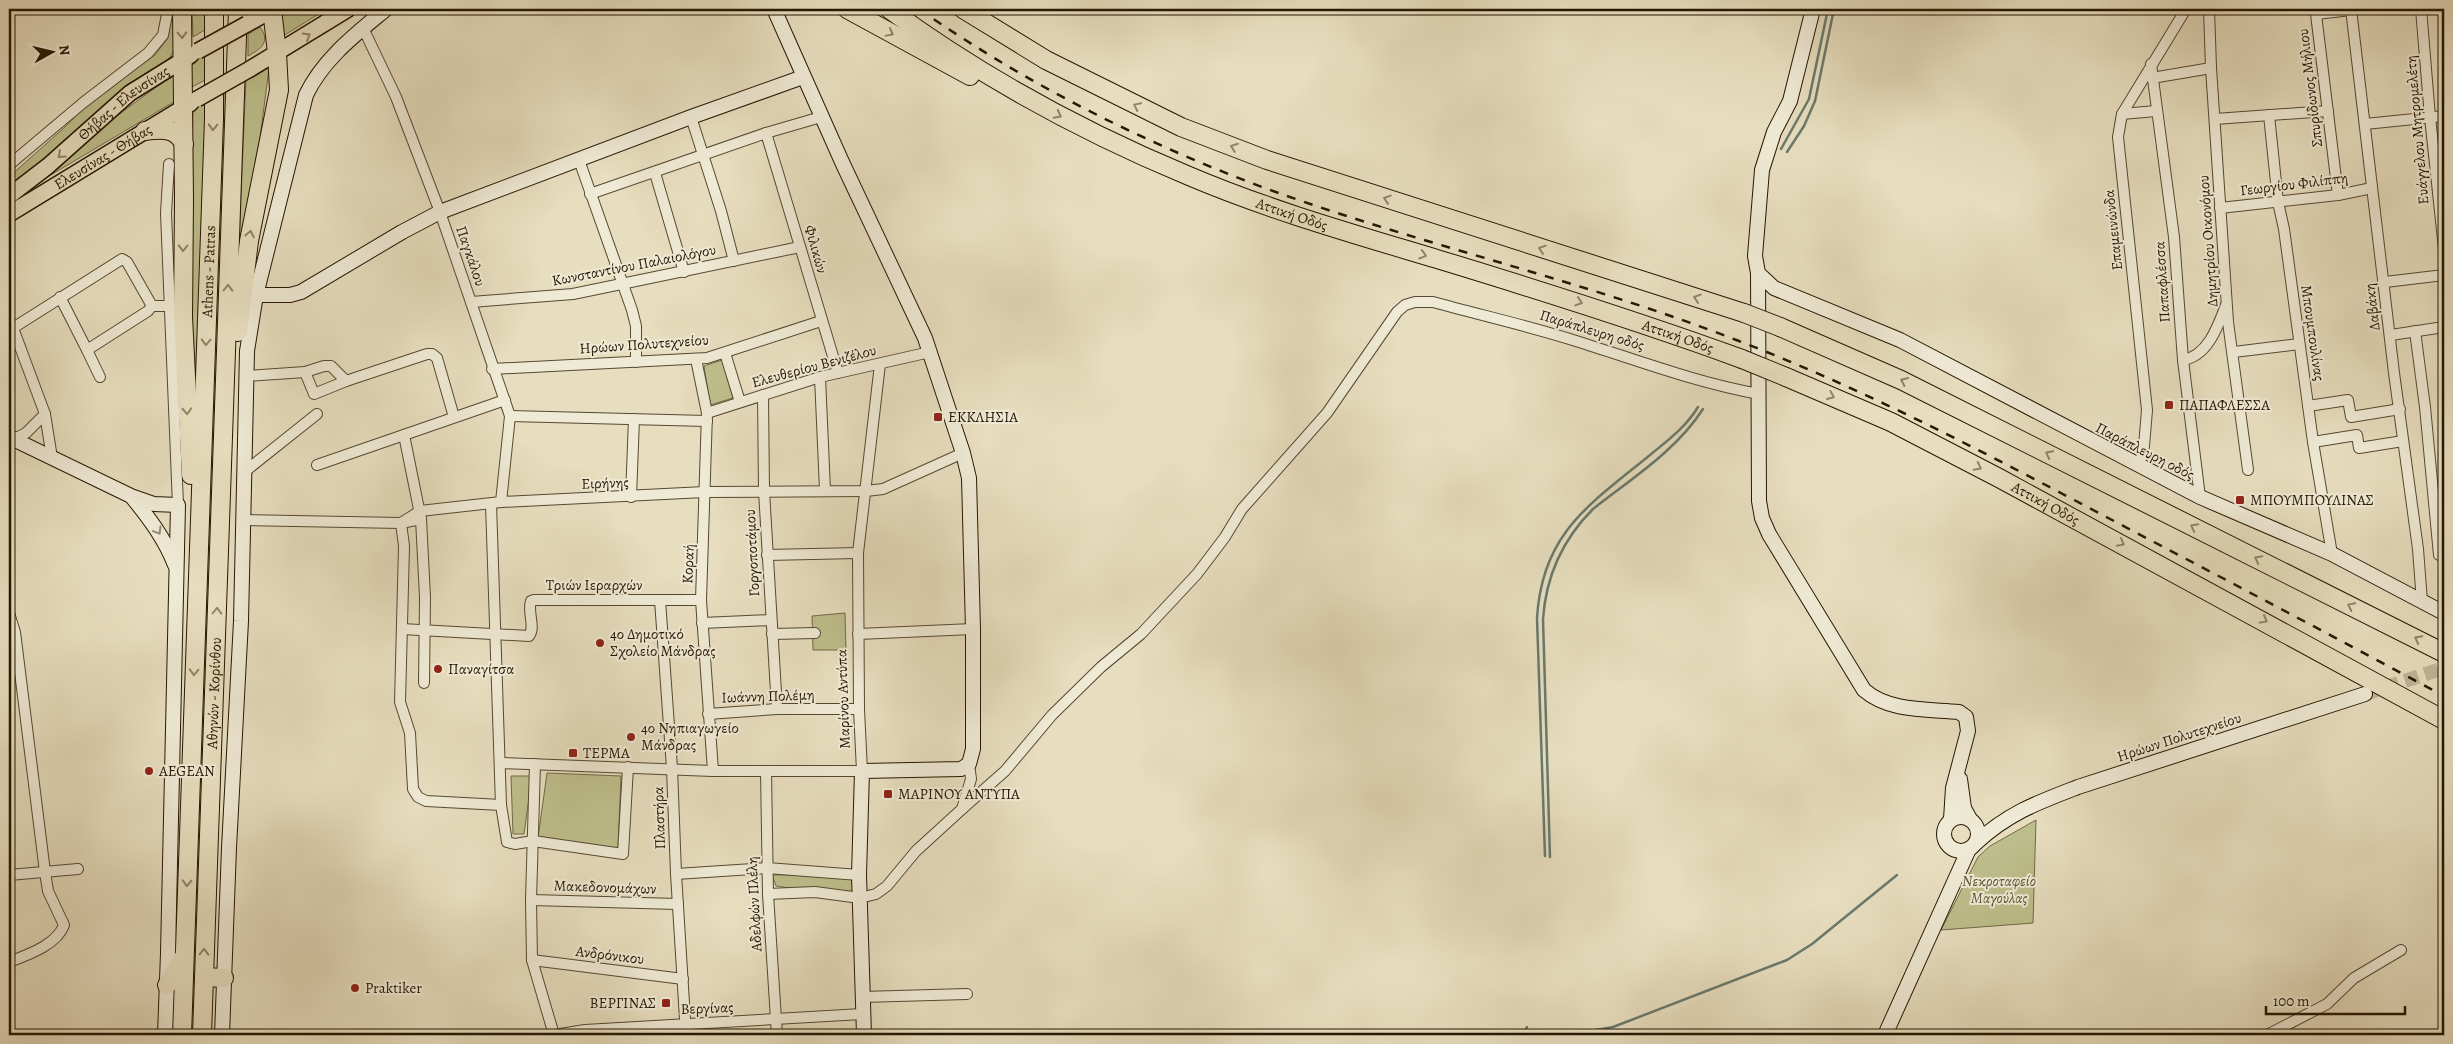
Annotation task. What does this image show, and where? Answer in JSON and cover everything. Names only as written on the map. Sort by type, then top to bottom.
[{"type":"highway","points":[[182,9],[182,60],[190,103],[184,144],[183,316],[192,498],[199,535]]},
{"type":"highway","name":"Athens - Patras","points":[[199,535],[214,119],[214,9]]},
{"type":"highway","name":"Athens - Patras","points":[[223,441],[238,9]]},
{"type":"highway","points":[[223,441],[231,399],[249,241],[278,94],[273,9]]},
{"type":"highway","points":[[847,9],[986,84],[1015,92]]},
{"type":"highway","name":"Αττική Οδός","points":[[889,9],[922,33],[1015,92],[1128,150],[1192,177],[1249,199],[1343,231],[1579,302],[1742,359],[1891,422],[1999,478],[2444,720]]},
{"type":"highway","points":[[963,9],[1099,88],[1181,127],[1267,160],[1744,313],[1780,327],[1901,380],[2444,653]]},
{"type":"highway","points":[[976,9],[989,25]]},
{"type":"highway","points":[[145,131],[168,130],[176,133],[184,144]]},
{"type":"highway","name":"Αθηνών - Κορίνθου","points":[[202,1035],[223,441]]},
{"type":"highway","name":"Αθηνών - Κορίνθου","points":[[182,1035],[199,535]]},
{"type":"highway","points":[[167,985],[185,956]]},
{"type":"highway","points":[[204,977],[224,978]]},
{"type":"main road","name":"Θήβας - Ελευσίνας","points":[[9,196],[48,166],[117,104],[182,60],[273,9]]},
{"type":"main road","points":[[190,103],[348,9]]},
{"type":"main road","name":"Ελευσίνας - Θήβας","points":[[9,214],[190,103]]},
{"type":"street","points":[[9,165],[84,102],[148,53],[162,34],[168,9]]},
{"type":"street","points":[[222,1035],[244,520],[245,376],[256,295],[306,95],[315,76],[363,28],[386,9]]},
{"type":"street","points":[[768,894],[815,892],[860,898],[870,897],[887,886],[916,851],[962,809],[972,779],[969,764],[972,749],[973,629],[969,478],[964,453],[930,352],[821,117],[774,9]]},
{"type":"street","points":[[1813,9],[1790,101],[1774,132],[1762,170],[1755,256],[1758,270],[1759,501],[1762,518],[1769,534],[1864,690],[1870,695],[1904,707],[1959,712],[1966,717],[1968,730],[1950,802],[1951,819],[1943,832],[1945,842],[1952,849],[1960,852],[1973,846],[1978,834],[1964,808],[1959,768]]},
{"type":"street","name":"Επαμεινώνδα","points":[[2139,466],[2147,429],[2147,410],[2118,137],[2122,114],[2186,9]]},
{"type":"street","name":"Δημητρίου Οικονόμου","points":[[2209,9],[2210,68],[2228,300],[2228,322],[2234,352],[2248,470]]},
{"type":"street","name":"Σπυρίδωνος Μήλιου","points":[[2338,195],[2316,14],[2351,9]]},
{"type":"street","name":"Δαβάκη","points":[[2351,9],[2422,602]]},
{"type":"street","name":"Ευάγγελου Μητρομελέτη","points":[[2421,9],[2444,249]]},
{"type":"street","name":"Παγκάλου","points":[[363,28],[396,97],[440,212],[492,369],[510,416],[496,503],[494,634],[500,806],[507,842],[515,844],[533,840]]},
{"type":"street","name":"Παπαφλέσσα","points":[[2151,64],[2174,238],[2182,360],[2200,497]]},
{"type":"street","points":[[2152,78],[2210,68]]},
{"type":"street","points":[[256,295],[290,295],[301,292],[402,232],[440,212],[691,117],[803,77]]},
{"type":"street","points":[[2122,114],[2156,111]]},
{"type":"street","points":[[2215,119],[2328,111]]},
{"type":"street","name":"Μπουμπουλίνας","points":[[2268,115],[2278,202],[2284,229],[2313,442],[2332,554]]},
{"type":"street","points":[[2364,124],[2444,116]]},
{"type":"street","points":[[691,117],[734,261]]},
{"type":"street","points":[[590,194],[766,133],[821,117]]},
{"type":"street","name":"Φιλικών","points":[[766,133],[838,373]]},
{"type":"street","points":[[579,160],[624,283],[636,326],[636,362]]},
{"type":"street","points":[[165,1035],[178,505],[166,213],[169,164]]},
{"type":"street","points":[[655,173],[684,272]]},
{"type":"street","name":"Γεωργίου Φιλίππη","points":[[2220,208],[2338,195],[2372,188]]},
{"type":"street","name":"Κωνσταντίνου Παλαιολόγου","points":[[471,302],[572,294],[800,247]]},
{"type":"street","points":[[52,458],[44,414],[11,324],[60,297],[122,258],[127,262],[152,306]]},
{"type":"street","name":"Παράπλευρη οδός","points":[[1758,270],[1774,288],[1900,340],[2200,497],[2332,554],[2444,613]]},
{"type":"street","points":[[2384,282],[2444,275]]},
{"type":"street","points":[[60,297],[100,377]]},
{"type":"street","points":[[2182,360],[2192,356],[2207,345],[2228,300]]},
{"type":"street","name":"Παράπλευρη οδός","points":[[962,809],[1005,771],[1052,715],[1101,667],[1141,634],[1197,574],[1225,537],[1242,509],[1327,413],[1390,320],[1405,306],[1415,302],[1432,302],[1575,340],[1679,374],[1759,394]]},
{"type":"street","points":[[152,306],[170,306]]},
{"type":"street","points":[[87,350],[148,311],[152,306]]},
{"type":"street","name":"Ηρώων Πολυτεχνείου","points":[[492,369],[696,359],[726,353],[822,321]]},
{"type":"street","points":[[2391,335],[2444,327]]},
{"type":"street","points":[[2415,331],[2425,407],[2439,555]]},
{"type":"street","points":[[2234,352],[2299,344]]},
{"type":"street","name":"Ελευθερίου Βενιζέλου","points":[[510,416],[634,419],[707,417],[740,402],[820,377],[930,352]]},
{"type":"street","points":[[726,353],[740,402]]},
{"type":"street","points":[[305,372],[314,394],[346,380],[432,354],[437,358],[454,417]]},
{"type":"street","name":"Κοραή","points":[[696,359],[707,417],[701,600],[712,770]]},
{"type":"street","name":"Μαρίνου Αντύπα","points":[[864,1035],[859,874],[862,771],[859,709],[858,553],[880,364]]},
{"type":"street","points":[[245,376],[305,372],[331,366],[346,380]]},
{"type":"street","points":[[820,377],[825,490]]},
{"type":"street","name":"Γοργοποτάμου","points":[[763,395],[764,491],[777,709]]},
{"type":"street","points":[[318,465],[505,400]]},
{"type":"street","points":[[2308,406],[2348,400],[2350,418],[2400,409]]},
{"type":"street","points":[[11,438],[26,433],[44,414]]},
{"type":"street","points":[[243,473],[317,414]]},
{"type":"street","points":[[631,497],[634,419]]},
{"type":"street","points":[[404,435],[421,515],[424,683]]},
{"type":"street","points":[[2313,442],[2357,435],[2359,448],[2403,441]]},
{"type":"street","points":[[11,438],[131,496],[154,504],[178,505]]},
{"type":"street","name":"Ειρήνης","points":[[401,524],[421,515],[496,503],[705,492],[883,490],[964,453]]},
{"type":"street","points":[[131,496],[152,522],[170,551],[177,570]]},
{"type":"street","points":[[244,520],[401,524],[404,546],[400,702],[410,733],[413,789],[418,797],[426,801],[500,806]]},
{"type":"street","points":[[767,555],[858,553]]},
{"type":"street","name":"Τριών Ιεραρχών","points":[[402,629],[529,636],[532,629],[529,605],[530,601],[534,600],[701,600]]},
{"type":"street","name":"Πλαστήρα","points":[[660,600],[672,768],[676,874],[686,1035]]},
{"type":"street","points":[[9,613],[14,668],[48,891],[64,925],[60,934],[47,944],[9,962]]},
{"type":"street","points":[[702,623],[771,620]]},
{"type":"street","points":[[858,634],[973,629]]},
{"type":"street","points":[[772,634],[815,633]]},
{"type":"street","name":"Ηρώων Πολυτεχνείου","points":[[1885,1035],[1973,846],[2006,818],[2033,804],[2078,787],[2365,694]]},
{"type":"street","name":"Ιωάννη Πολέμη","points":[[708,714],[777,709],[859,709]]},
{"type":"street","points":[[500,763],[766,772],[961,769],[969,764]]},
{"type":"street","points":[[535,764],[532,960],[554,1035]]},
{"type":"street","points":[[533,840],[623,854],[628,767]]},
{"type":"street","name":"Αδελφών Πλέλη","points":[[766,772],[768,894],[777,1035]]},
{"type":"street","points":[[1951,819],[1964,816],[1971,820]]},
{"type":"street","name":"Ηρώων Πολυτεχνείου","points":[[1971,820],[2006,818]]},
{"type":"street","name":"Ηρώων Πολυτεχνείου","points":[[1950,892],[1957,870],[1952,849]]},
{"type":"street","points":[[676,874],[767,868],[859,874]]},
{"type":"street","points":[[9,874],[78,869]]},
{"type":"street","name":"Μακεδονομάχων","points":[[532,900],[678,904]]},
{"type":"street","points":[[2267,1035],[2327,1004],[2354,978],[2401,950]]},
{"type":"street","name":"Ανδρόνικου","points":[[532,960],[683,979]]},
{"type":"street","points":[[862,998],[967,994]]},
{"type":"street","name":"Βεργίνας","points":[[554,1035],[686,1024],[862,1014]]},
{"type":"green space","points":[[173,9],[177,9],[176,47],[169,59],[120,94],[76,136],[9,189],[9,177],[65,127],[87,104],[155,55],[168,38]]},
{"type":"green space","points":[[192,9],[208,9],[208,28],[193,37]]},
{"type":"green space","points":[[289,9],[327,9],[283,36],[279,14]]},
{"type":"green space","points":[[260,27],[265,37],[263,44],[257,51],[248,56],[248,34]]},
{"type":"green space","points":[[210,53],[209,78],[192,87],[191,63]]},
{"type":"green space","points":[[270,61],[252,200],[238,266],[246,78]]},
{"type":"green space","points":[[174,74],[177,100],[39,182],[107,123]]},
{"type":"green space","points":[[228,88],[194,1035],[190,1035],[224,90]]},
{"type":"green space","points":[[209,99],[195,385],[192,378],[190,257],[193,107]]},
{"type":"green space","points":[[722,360],[733,398],[710,405],[704,366]]},
{"type":"green space","points":[[845,613],[846,650],[813,650],[812,616]]},
{"type":"green space","points":[[547,773],[621,776],[618,848],[580,847],[538,838]]},
{"type":"green space","points":[[511,776],[532,776],[524,834],[513,834]]},
{"type":"green space","name":"Νεκροταφείο Μαγούλας","points":[[2036,820],[2033,923],[1941,930],[1978,857],[1990,846]]},
{"type":"green space","points":[[854,874],[854,897],[776,886],[772,875]]},
{"type":"waterway","points":[[1781,149],[1809,99],[1828,9]]},
{"type":"waterway","points":[[1787,152],[1804,126],[1815,101],[1834,9]]},
{"type":"waterway","points":[[1545,856],[1537,618],[1541,589],[1548,564],[1559,542],[1572,523],[1607,490],[1676,433],[1698,407]]},
{"type":"waterway","points":[[1550,857],[1543,619],[1552,573],[1564,546],[1593,509],[1666,451],[1680,438],[1703,409]]},
{"type":"waterway","points":[[1568,1035],[1613,1027],[1787,960],[1812,944],[1897,875]]},
{"type":"waterway","points":[[1523,1035],[1527,1027]]},
{"type":"tunnel","points":[[2365,694],[2444,668]]},
{"type":"railway","points":[[919,9],[1000,62],[1042,86],[1128,130],[1217,169],[1322,208],[1685,321],[1794,363],[1892,407],[1988,455],[2444,696]]},
{"type":"place","name":"ΠΑΠΑΦΛΕΣΣΑ","points":[[2169,405]]},
{"type":"place","name":"ΕΚΚΛΗΣΙΑ","points":[[938,417]]},
{"type":"place","name":"ΜΠΟΥΜΠΟΥΛΙΝΑΣ","points":[[2240,500]]},
{"type":"place","name":"4ο Δημοτικό Σχολείο Μάνδρας","points":[[600,643]]},
{"type":"place","name":"Παναγίτσα","points":[[438,669]]},
{"type":"place","name":"4ο Νηπιαγωγείο Μάνδρας","points":[[631,737]]},
{"type":"place","name":"ΤΕΡΜΑ","points":[[573,753]]},
{"type":"place","name":"AEGEAN","points":[[149,771]]},
{"type":"place","name":"ΜΑΡΙΝΟΥ ΑΝΤΥΠΑ","points":[[888,794]]},
{"type":"place","name":"Praktiker","points":[[355,988]]},
{"type":"place","name":"ΒΕΡΓΙΝΑΣ","points":[[666,1003]]}]
